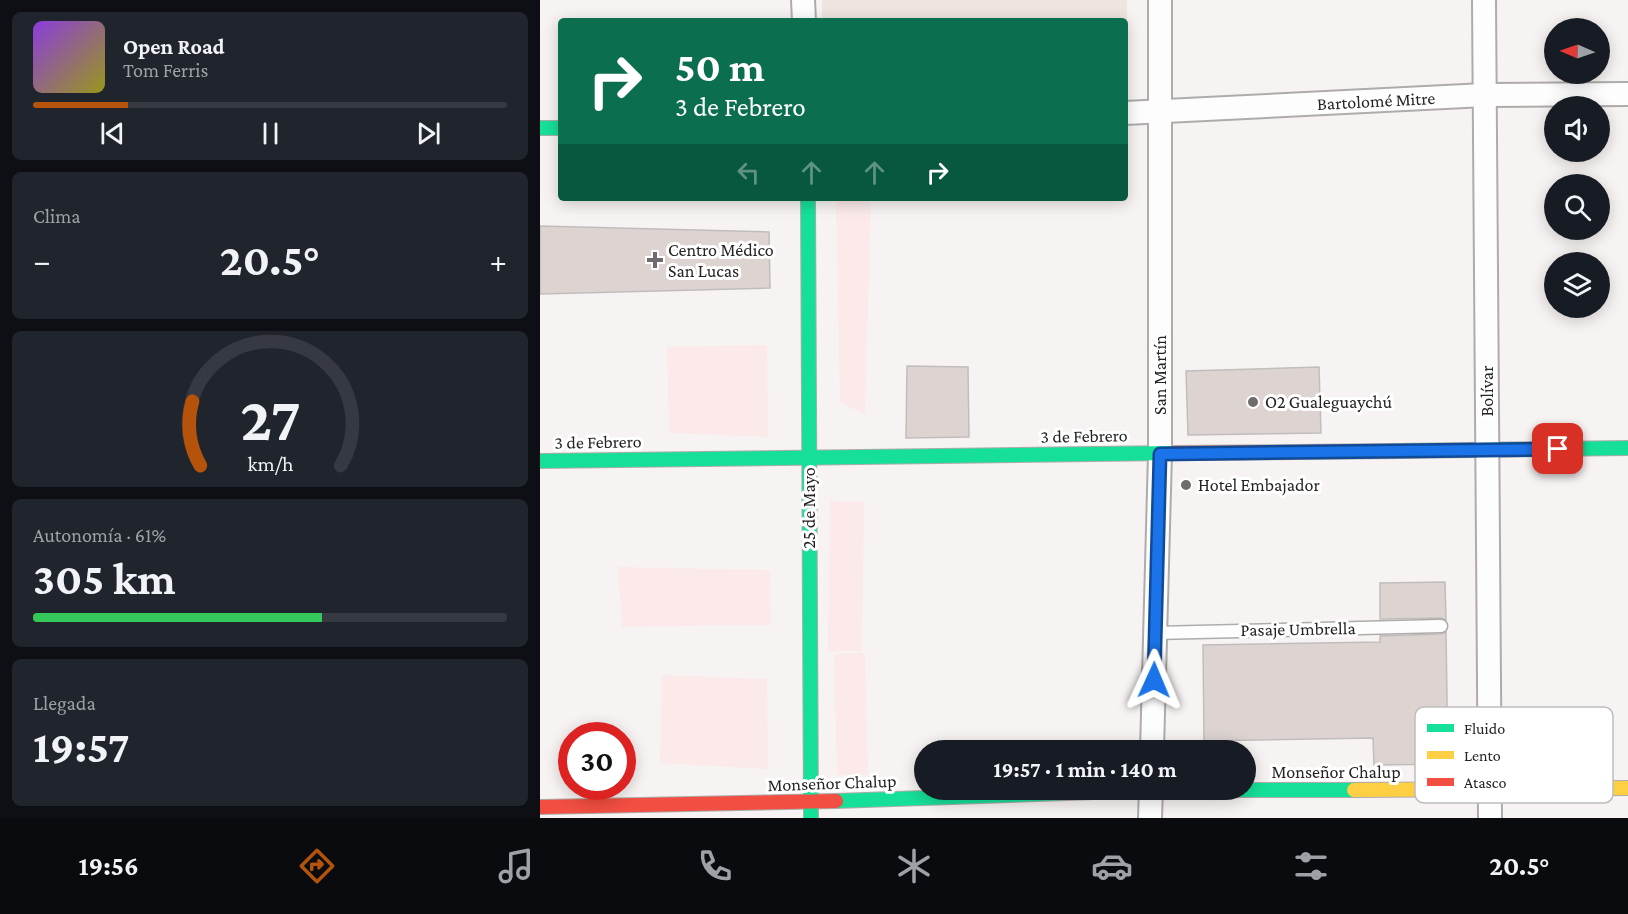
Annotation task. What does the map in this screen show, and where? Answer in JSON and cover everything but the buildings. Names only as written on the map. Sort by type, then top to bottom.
[{"type":"street","points":[[803,0],[804,18]]},
{"type":"street","name":"San Martín","points":[[1152,740],[1160,454],[1160,0]]},
{"type":"street","name":"Bolívar","points":[[1484,0],[1490,707]]},
{"type":"street","name":"Bartolomé Mitre","points":[[1128,113],[1485,95],[1628,94]]},
{"type":"street","points":[[540,128],[558,128]]},
{"type":"street","name":"25 de Mayo","points":[[808,201],[811,818]]},
{"type":"street","name":"3 de Febrero","points":[[540,460],[1628,448]]},
{"type":"street","name":"Monseñor Chalup","points":[[1613,788],[1628,788]]},
{"type":"street","name":"Monseñor Chalup","points":[[1256,790],[1415,790]]},
{"type":"street","name":"Monseñor Chalup","points":[[540,807],[914,798]]},
{"type":"street","points":[[1150,818],[1151,800]]},
{"type":"lane","name":"Pasaje Umbrella","points":[[1155,633],[1441,626]]},
{"type":"shaded area","points":[[822,0],[1127,0],[1127,18],[822,18]]},
{"type":"shaded area","points":[[836,201],[871,201],[865,414],[840,403]]},
{"type":"shaded area","points":[[767,345],[768,437],[669,433],[667,347]]},
{"type":"shaded area","points":[[830,501],[864,502],[862,651],[828,651]]},
{"type":"shaded area","points":[[618,567],[770,570],[771,625],[622,627]]},
{"type":"shaded area","points":[[865,653],[868,775],[837,775],[834,654]]},
{"type":"shaded area","points":[[662,675],[767,679],[768,769],[660,763]]},
{"type":"traffic: fast","points":[[540,128],[558,128]]},
{"type":"traffic: fast","points":[[808,201],[811,818]]},
{"type":"traffic: fast","points":[[1400,451],[1628,448]]},
{"type":"traffic: fast","points":[[540,461],[1173,453]]},
{"type":"traffic: fast","points":[[836,801],[1151,790],[1354,790]]},
{"type":"traffic: slow","points":[[1613,788],[1628,788]]},
{"type":"traffic: slow","points":[[1354,790],[1415,790]]},
{"type":"traffic: jam","points":[[1173,453],[1400,451]]},
{"type":"traffic: jam","points":[[540,807],[836,801]]},
{"type":"place","name":"Centro Médico San Lucas","points":[[655,260]]},
{"type":"place","name":"O2 Gualeguaychú","points":[[1253,402]]},
{"type":"place","name":"Hotel Embajador","points":[[1186,485]]},
{"type":"route","points":[[1154,680],[1160,454],[1558,449]]}]
